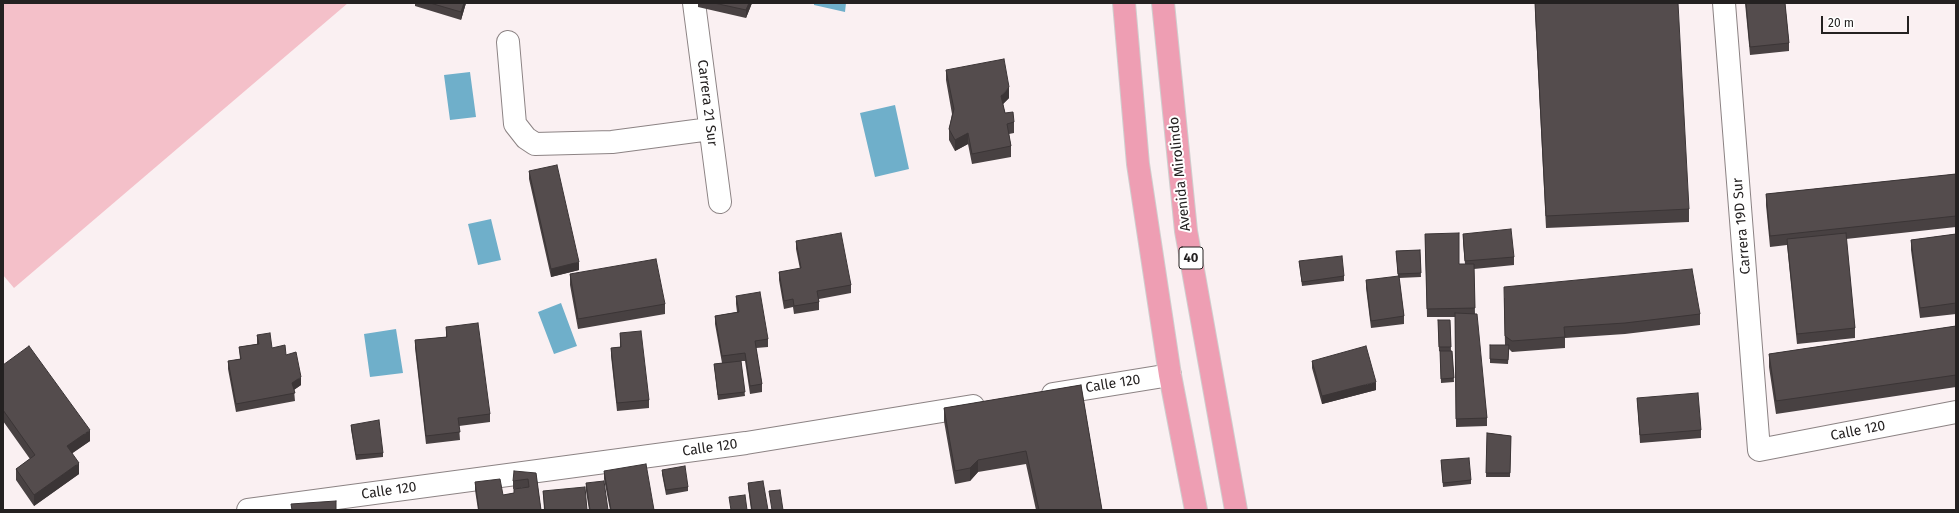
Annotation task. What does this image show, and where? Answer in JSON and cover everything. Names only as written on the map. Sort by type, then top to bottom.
[{"type":"main road","points":[[1124,3],[1138,164],[1170,375],[1196,510]]},
{"type":"main road","name":"Avenida Mirolindo","points":[[1163,3],[1186,231],[1236,510]]},
{"type":"street","name":"Carrera 21 Sur","points":[[694,3],[720,202]]},
{"type":"street","name":"Carrera 19D Sur","points":[[1724,3],[1759,450]]},
{"type":"street","points":[[508,42],[515,124],[520,133],[535,144],[612,142],[710,129]]},
{"type":"street","name":"Calle 120","points":[[1037,396],[1170,375]]},
{"type":"street","name":"Calle 120","points":[[248,510],[746,443],[990,404]]},
{"type":"street","name":"Calle 120","points":[[1759,450],[1956,412]]},
{"type":"shaded area","points":[[3,3],[348,3],[14,288],[3,275]]},
{"type":"water","points":[[814,3],[846,3],[845,12],[814,5]]},
{"type":"water","points":[[470,72],[476,117],[450,120],[444,75]]},
{"type":"water","points":[[895,105],[909,169],[875,177],[860,113]]},
{"type":"water","points":[[491,219],[501,260],[478,265],[468,224]]},
{"type":"water","points":[[561,303],[577,346],[554,354],[538,312]]},
{"type":"water","points":[[396,329],[403,373],[370,377],[364,334]]},
{"type":"building","points":[[430,3],[464,3],[461,12]]},
{"type":"building","points":[[714,3],[749,3],[746,10]]},
{"type":"building","points":[[1535,3],[1678,3],[1689,209],[1546,216]]},
{"type":"building","points":[[1746,3],[1785,3],[1789,43],[1750,47]]},
{"type":"building","points":[[1004,59],[1009,87],[1001,96],[1005,113],[1013,112],[1014,122],[1007,124],[1011,146],[972,154],[968,133],[955,140],[949,129],[954,109],[946,70]]},
{"type":"building","points":[[557,165],[579,262],[551,269],[529,171]]},
{"type":"building","points":[[1956,174],[1956,216],[1770,236],[1766,194]]},
{"type":"building","points":[[1511,229],[1514,257],[1465,261],[1463,234]]},
{"type":"building","points":[[841,233],[851,285],[817,291],[819,302],[794,306],[793,299],[784,301],[779,272],[801,268],[796,241]]},
{"type":"building","points":[[1459,233],[1459,264],[1474,264],[1475,308],[1427,309],[1425,234]]},
{"type":"building","points":[[1846,233],[1855,328],[1797,334],[1787,239]]},
{"type":"building","points":[[1956,234],[1956,303],[1920,308],[1911,240]]},
{"type":"building","points":[[1420,250],[1421,273],[1398,274],[1396,251]]},
{"type":"building","points":[[1342,256],[1344,276],[1302,282],[1299,261]]},
{"type":"building","points":[[656,259],[665,304],[578,319],[570,274]]},
{"type":"building","points":[[1692,269],[1700,314],[1625,323],[1564,327],[1565,337],[1512,341],[1505,336],[1504,287]]},
{"type":"building","points":[[1399,276],[1404,316],[1371,321],[1366,280]]},
{"type":"building","points":[[760,292],[768,339],[755,341],[762,384],[750,386],[745,353],[722,356],[715,316],[739,312],[736,296]]},
{"type":"building","points":[[1455,313],[1477,314],[1487,418],[1456,419]]},
{"type":"building","points":[[1438,320],[1450,320],[1451,347],[1439,347]]},
{"type":"building","points":[[478,323],[490,414],[458,418],[460,432],[426,436],[415,340],[447,337],[446,327]]},
{"type":"building","points":[[1956,326],[1956,375],[1776,401],[1769,354]]},
{"type":"building","points":[[641,331],[649,400],[617,403],[611,348],[621,347],[620,333]]},
{"type":"building","points":[[270,333],[272,348],[285,345],[286,355],[296,352],[301,377],[292,383],[295,393],[236,404],[228,361],[241,359],[239,347],[259,344],[257,335]]},
{"type":"building","points":[[1490,345],[1509,345],[1508,360],[1490,359]]},
{"type":"building","points":[[29,346],[90,430],[67,446],[79,463],[34,495],[16,469],[35,455],[3,410],[3,365]]},
{"type":"building","points":[[1366,346],[1376,382],[1322,396],[1312,361]]},
{"type":"building","points":[[1440,351],[1452,351],[1454,378],[1441,379]]},
{"type":"building","points":[[741,361],[745,392],[718,395],[714,364]]},
{"type":"building","points":[[1081,385],[1102,510],[1039,510],[1026,451],[978,460],[970,468],[955,471],[944,408]]},
{"type":"building","points":[[1698,393],[1701,430],[1640,435],[1637,398]]},
{"type":"building","points":[[379,420],[383,453],[356,455],[351,425]]},
{"type":"building","points":[[1487,433],[1511,436],[1510,473],[1486,473]]},
{"type":"building","points":[[1469,458],[1471,480],[1443,483],[1441,460]]},
{"type":"building","points":[[646,464],[654,510],[611,510],[604,471]]},
{"type":"building","points":[[685,466],[688,487],[666,490],[662,470]]},
{"type":"building","points":[[514,471],[536,473],[541,510],[479,510],[475,482],[500,479],[503,495],[514,493],[514,489],[529,487],[528,479],[513,481]]},
{"type":"building","points":[[604,481],[608,510],[590,510],[586,483]]},
{"type":"building","points":[[763,481],[768,510],[752,510],[748,483]]},
{"type":"building","points":[[585,487],[587,510],[545,510],[543,491]]},
{"type":"building","points":[[780,490],[783,510],[772,510],[769,491]]},
{"type":"building","points":[[745,495],[747,510],[731,510],[729,497]]},
{"type":"building","points":[[336,501],[336,510],[292,510],[291,504]]}]
